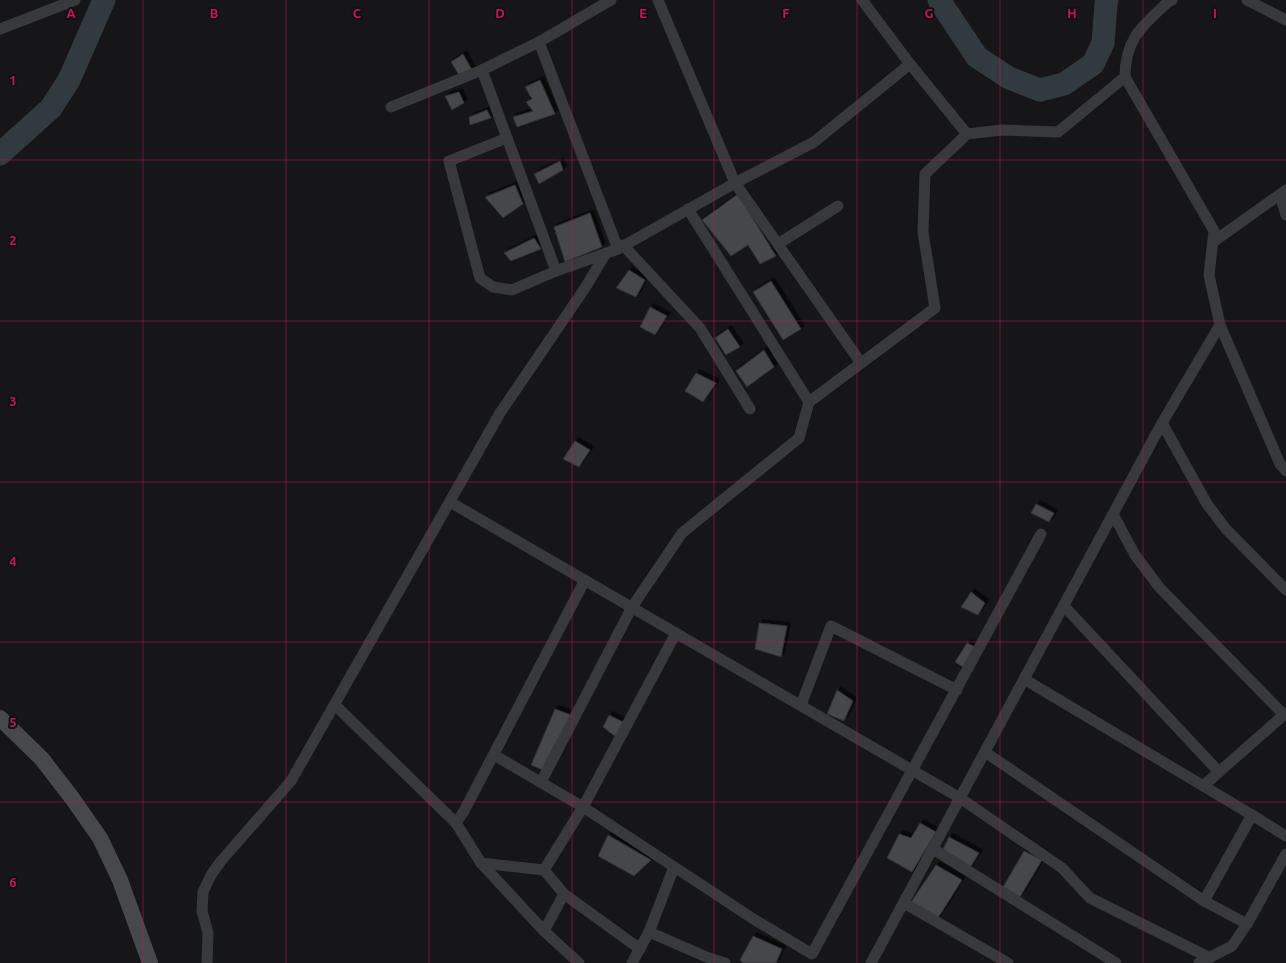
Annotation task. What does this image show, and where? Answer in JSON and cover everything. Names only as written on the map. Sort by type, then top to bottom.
[{"type":"main road","points":[[0,718],[42,760],[72,798],[100,838],[120,880],[150,963]]},
{"type":"street","points":[[0,28],[74,0]]},
{"type":"street","points":[[391,107],[482,70],[539,42],[611,0]]},
{"type":"street","points":[[658,0],[735,183],[861,363]]},
{"type":"street","points":[[862,0],[910,64],[966,134]]},
{"type":"street","points":[[1247,0],[1286,20]]},
{"type":"street","points":[[1166,1],[1143,25],[1131,44],[1125,64],[1125,77],[1214,231],[1209,275],[1220,326],[1280,464],[1286,471]]},
{"type":"street","points":[[539,42],[620,247],[700,328],[750,409]]},
{"type":"street","points":[[507,138],[449,161],[480,278],[493,287],[512,290],[556,271],[620,247],[735,183],[814,142],[910,64]]},
{"type":"street","points":[[482,70],[556,271]]},
{"type":"street","points":[[541,782],[632,607],[682,533],[799,438],[809,402],[935,308],[923,232],[925,174],[966,134],[1002,130],[1058,132],[1125,77]]},
{"type":"street","points":[[1212,242],[1283,192],[1286,215]]},
{"type":"street","points":[[778,244],[838,206]]},
{"type":"street","points":[[688,209],[809,402]]},
{"type":"street","points":[[207,963],[208,933],[202,911],[204,892],[211,875],[291,781],[500,413],[585,288],[606,253]]},
{"type":"street","points":[[871,963],[1162,424],[1220,326]]},
{"type":"street","points":[[1162,424],[1207,504],[1226,529],[1286,590]]},
{"type":"street","points":[[450,502],[960,798],[1062,868],[1090,898],[1210,958]]},
{"type":"street","points":[[1113,514],[1135,555],[1159,587],[1285,714],[1203,786]]},
{"type":"street","points":[[494,755],[584,807],[755,920],[812,954],[1041,534]]},
{"type":"street","points":[[456,824],[494,755],[585,580]]},
{"type":"street","points":[[1064,606],[1219,772]]},
{"type":"street","points":[[801,705],[831,626],[957,690]]},
{"type":"street","points":[[544,870],[584,807],[676,633]]},
{"type":"street","points":[[1024,679],[1286,836]]},
{"type":"street","points":[[335,705],[456,824],[481,863],[544,931],[579,963]]},
{"type":"street","points":[[985,752],[1204,901],[1247,924]]},
{"type":"street","points":[[1204,901],[1252,815]]},
{"type":"street","points":[[933,849],[1116,963]]},
{"type":"street","points":[[1199,963],[1232,946],[1247,924],[1286,854]]},
{"type":"street","points":[[481,863],[544,870],[564,894],[640,949]]},
{"type":"street","points":[[632,963],[649,932],[674,867]]},
{"type":"street","points":[[544,931],[564,894]]},
{"type":"street","points":[[904,903],[1008,963]]},
{"type":"street","points":[[649,932],[709,958],[725,963]]},
{"type":"building","points":[[463,54],[472,70],[459,75],[451,62]]},
{"type":"building","points":[[540,80],[555,114],[517,127],[513,117],[533,111],[526,102],[532,99],[525,87]]},
{"type":"building","points":[[459,92],[464,103],[452,110],[445,96]]},
{"type":"building","points":[[487,110],[491,118],[470,125],[469,117]]},
{"type":"building","points":[[560,161],[563,170],[539,184],[534,174]]},
{"type":"building","points":[[515,185],[523,204],[503,218],[485,197]]},
{"type":"building","points":[[738,194],[776,256],[760,264],[748,245],[731,256],[702,220]]},
{"type":"building","points":[[590,213],[602,247],[565,262],[554,227]]},
{"type":"building","points":[[534,238],[541,249],[511,261],[504,253]]},
{"type":"building","points":[[629,270],[645,280],[636,297],[616,288]]},
{"type":"building","points":[[771,281],[801,329],[783,340],[753,292]]},
{"type":"building","points":[[650,307],[667,316],[655,335],[640,327]]},
{"type":"building","points":[[728,329],[740,347],[726,355],[715,338]]},
{"type":"building","points":[[764,350],[774,367],[747,387],[736,371]]},
{"type":"building","points":[[696,373],[716,383],[703,402],[685,391]]},
{"type":"building","points":[[575,441],[590,450],[579,467],[563,459]]},
{"type":"building","points":[[1036,504],[1054,513],[1049,522],[1031,513]]},
{"type":"building","points":[[971,592],[985,603],[978,615],[961,607]]},
{"type":"building","points":[[759,623],[787,626],[781,657],[755,649]]},
{"type":"building","points":[[967,643],[979,649],[968,670],[955,662]]},
{"type":"building","points":[[837,690],[853,701],[844,721],[827,714]]},
{"type":"building","points":[[555,709],[571,715],[543,770],[531,765]]},
{"type":"building","points":[[609,715],[627,724],[616,737],[603,727]]},
{"type":"building","points":[[920,823],[936,832],[912,872],[887,858],[899,834],[911,838]]},
{"type":"building","points":[[608,835],[651,860],[634,876],[598,856]]},
{"type":"building","points":[[949,837],[979,853],[968,871],[943,849]]},
{"type":"building","points":[[1024,851],[1042,860],[1020,897],[1003,887]]},
{"type":"building","points":[[936,865],[962,880],[936,921],[911,902]]},
{"type":"building","points":[[753,936],[782,949],[776,963],[743,963],[740,960]]},
{"type":"waterway","points":[[0,154],[51,108],[69,80],[104,0]]},
{"type":"waterway","points":[[939,0],[977,57],[1009,78],[1040,90],[1064,84],[1093,64],[1103,43],[1107,0]]}]
